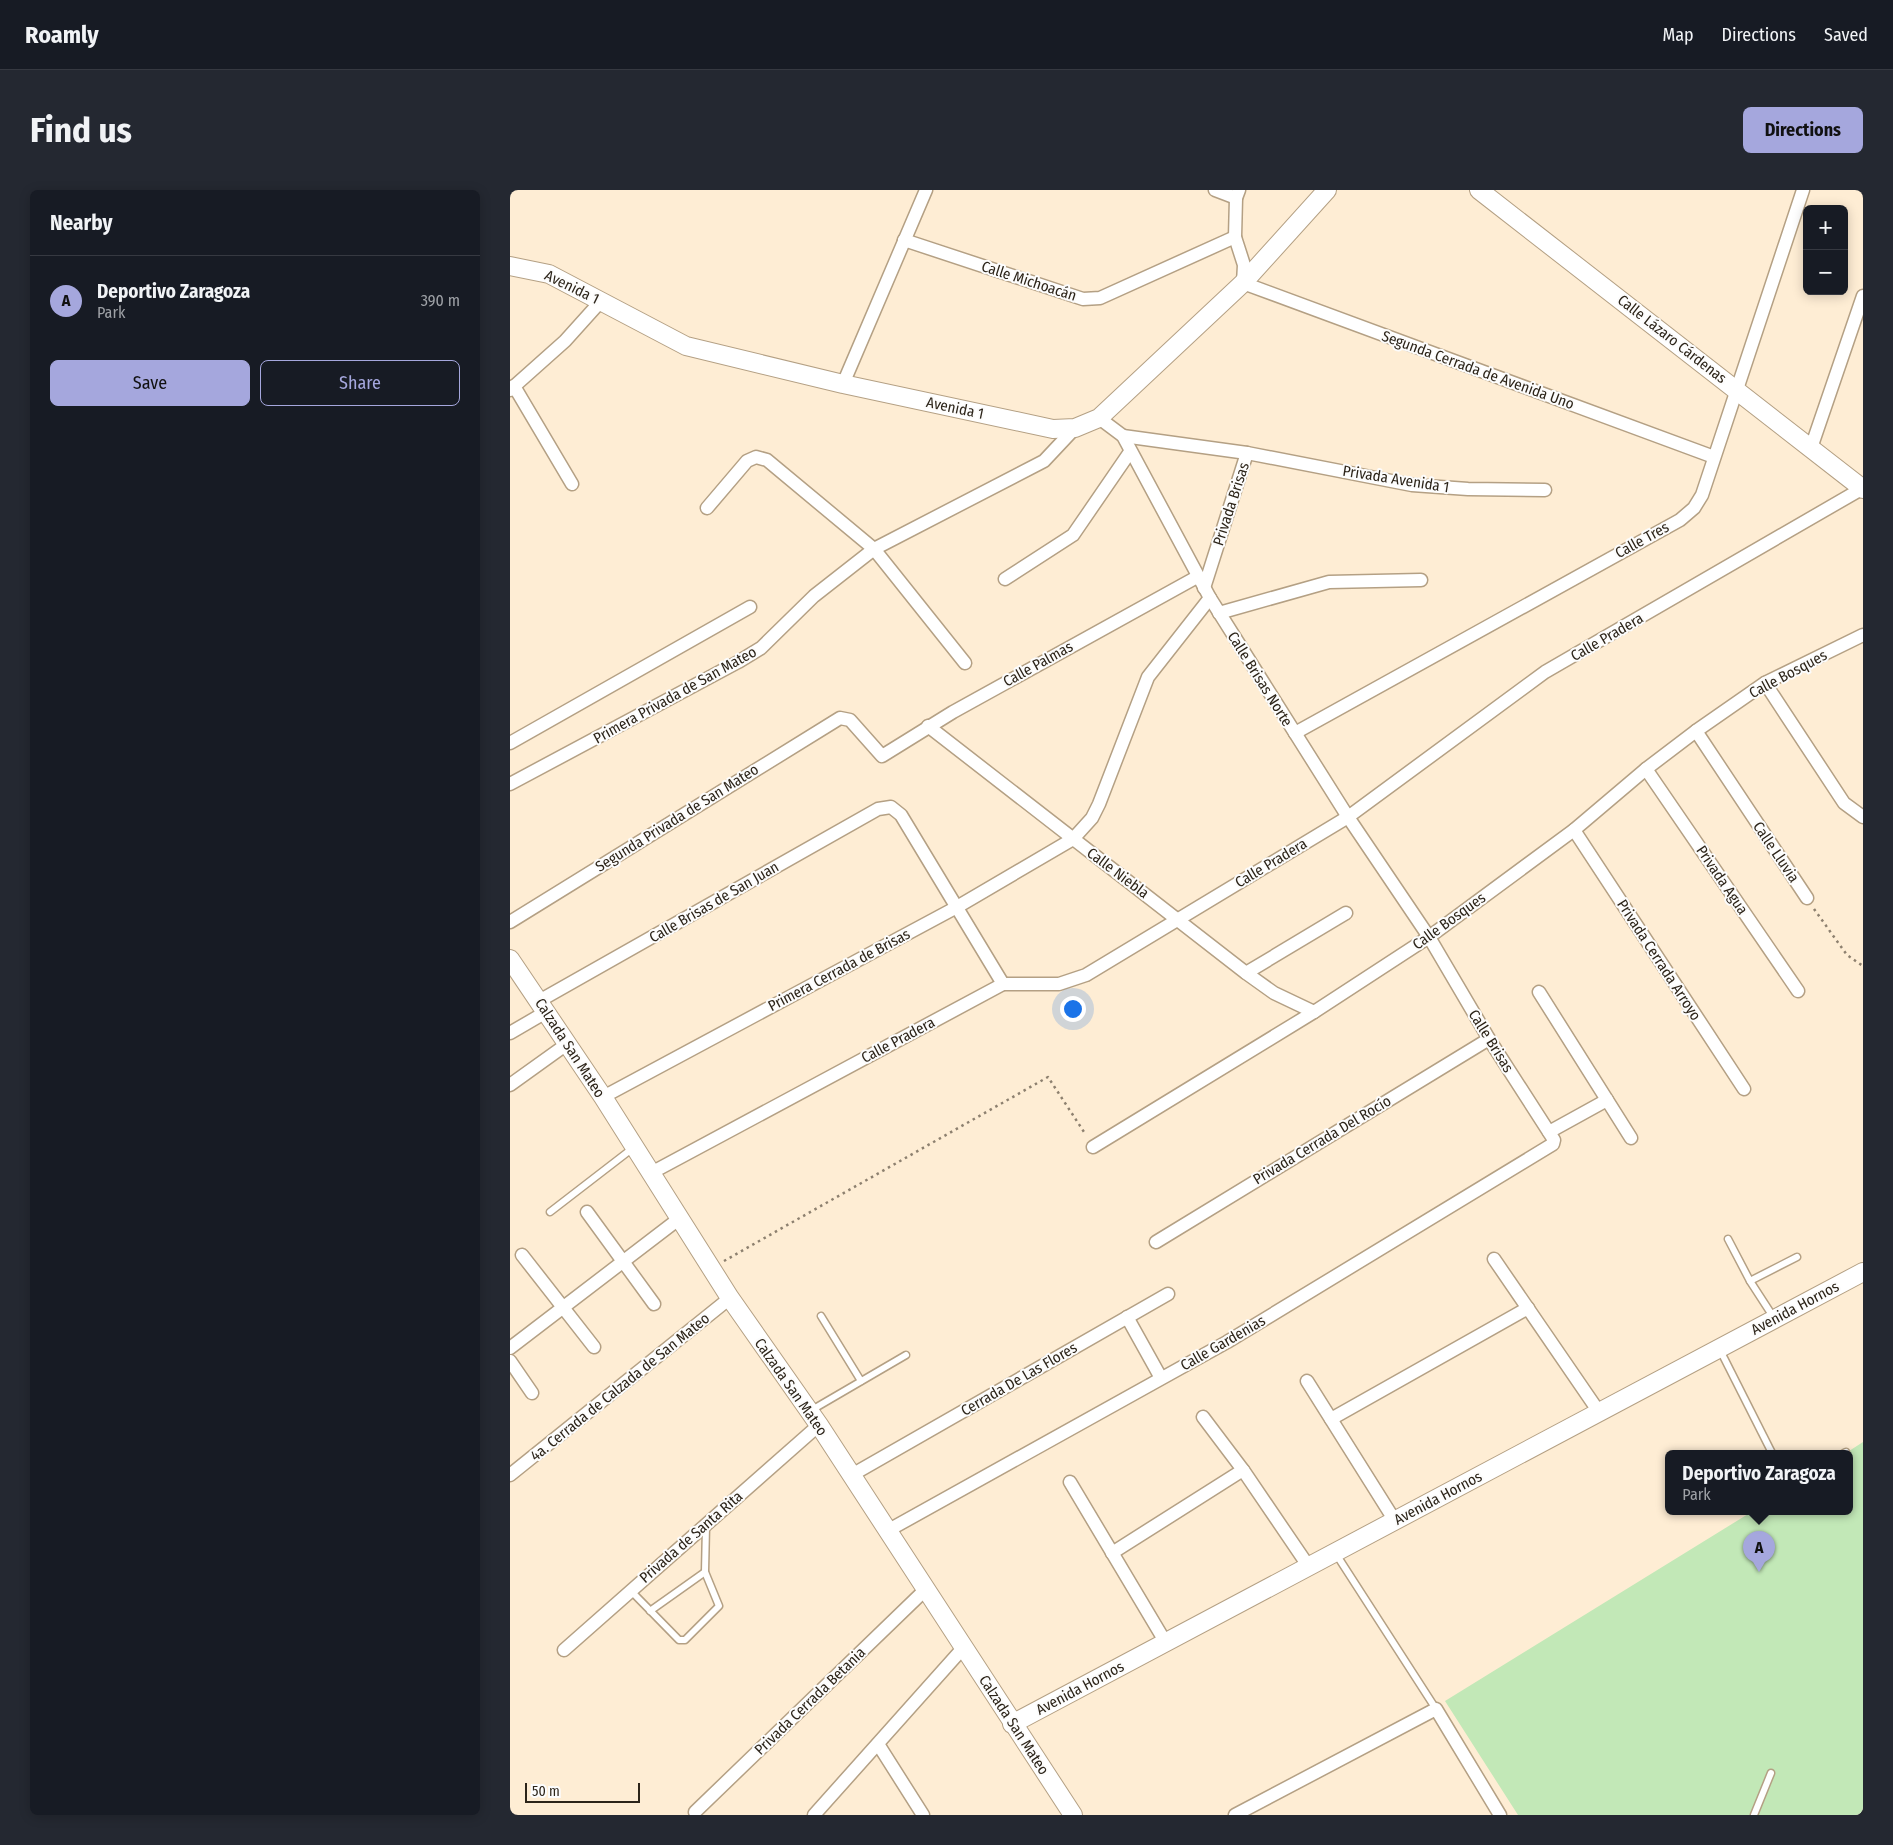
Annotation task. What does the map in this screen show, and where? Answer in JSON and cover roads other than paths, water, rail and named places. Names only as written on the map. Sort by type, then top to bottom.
[{"type":"street","points":[[843,384],[926,190]]},
{"type":"street","points":[[1215,190],[1238,194],[1235,238],[1244,265],[1243,282]]},
{"type":"street","name":"Avenida 1","points":[[510,266],[548,274],[686,346],[843,384],[1053,429],[1075,428],[1099,418],[1243,282],[1327,190]]},
{"type":"street","name":"Calle Lázaro Cárdenas","points":[[1479,190],[1863,488]]},
{"type":"street","name":"Calle Tres","points":[[1295,733],[1680,520],[1694,508],[1702,494],[1802,190]]},
{"type":"street","name":"Calle Michoacán","points":[[904,240],[1083,299],[1100,298],[1235,238]]},
{"type":"street","name":"Segunda Cerrada de Avenida Uno","points":[[1243,282],[1714,457]]},
{"type":"street","points":[[1812,448],[1863,296]]},
{"type":"street","points":[[572,484],[512,388],[565,341],[601,301]]},
{"type":"street","name":"Calle Brisas Norte","points":[[1099,418],[1122,436],[1219,613],[1348,817],[1429,937]]},
{"type":"street","name":"Primera Privada de San Mateo","points":[[510,784],[753,653],[814,596],[874,549],[1044,461],[1075,428]]},
{"type":"street","name":"Privada Brisas","points":[[1122,436],[1247,453],[1204,588]]},
{"type":"street","points":[[1005,579],[1073,535],[1130,452]]},
{"type":"street","name":"Privada Avenida 1","points":[[1247,453],[1412,485],[1468,489],[1545,490]]},
{"type":"street","points":[[707,508],[747,461],[756,456],[767,460],[874,549],[965,663]]},
{"type":"street","name":"Calle Pradera","points":[[651,1172],[1003,984],[1059,984],[1086,975],[1348,817],[1545,672],[1863,488]]},
{"type":"street","points":[[1219,613],[1329,582],[1421,580]]},
{"type":"street","name":"Calle Palmas","points":[[882,756],[928,726],[1204,588]]},
{"type":"street","name":"Primera Cerrada de Brisas","points":[[602,1098],[957,907],[1073,839],[1092,818],[1099,804],[1148,677],[1204,588]]},
{"type":"street","points":[[510,743],[750,607]]},
{"type":"street","name":"Calle Bosques","points":[[1093,1147],[1314,1012],[1429,937],[1574,830],[1646,769],[1696,731],[1765,683],[1863,635]]},
{"type":"street","points":[[1765,683],[1844,802],[1863,817]]},
{"type":"street","name":"Segunda Privada de San Mateo","points":[[510,922],[832,723],[846,718],[882,756]]},
{"type":"street","name":"Calle Niebla","points":[[928,726],[1179,919],[1246,973],[1274,992],[1314,1012]]},
{"type":"street","name":"Calle Lluvia","points":[[1696,731],[1807,898]]},
{"type":"street","name":"Privada Agua","points":[[1646,769],[1798,991]]},
{"type":"street","name":"Calle Brisas de San Juan","points":[[510,1033],[542,1006],[878,809],[891,808],[901,815],[957,907]]},
{"type":"street","name":"Privada Cerrada Arroyo","points":[[1574,830],[1744,1089]]},
{"type":"street","points":[[957,907],[1003,984]]},
{"type":"street","points":[[1246,973],[1346,913]]},
{"type":"street","name":"Calle Brisas","points":[[1429,937],[1489,1039],[1551,1138]]},
{"type":"street","name":"Calzada San Mateo","points":[[510,959],[651,1172],[730,1298],[814,1419],[1073,1815]]},
{"type":"street","points":[[1539,992],[1631,1138]]},
{"type":"street","name":"Privada Cerrada Del Rocío","points":[[1156,1242],[1489,1039]]},
{"type":"street","points":[[510,1085],[567,1044]]},
{"type":"street","name":"Calle Gardenias","points":[[887,1530],[1227,1342],[1551,1138],[1606,1100]]},
{"type":"street","points":[[587,1212],[654,1304]]},
{"type":"street","points":[[510,1348],[680,1218]]},
{"type":"street","points":[[522,1255],[594,1347]]},
{"type":"street","points":[[1494,1259],[1600,1412]]},
{"type":"street","name":"Avenida Hornos","points":[[1012,1724],[1863,1272]]},
{"type":"street","name":"Cerrada De Las Flores","points":[[850,1476],[1168,1294]]},
{"type":"street","name":"4a. Cerrada de Calzada de San Mateo","points":[[510,1475],[730,1298]]},
{"type":"street","points":[[1331,1419],[1528,1308]]},
{"type":"street","points":[[1128,1317],[1160,1378]]},
{"type":"street","points":[[510,1361],[532,1393]]},
{"type":"street","points":[[1307,1381],[1395,1521]]},
{"type":"street","points":[[1204,1417],[1243,1470],[1309,1567]]},
{"type":"street","name":"Privada de Santa Rita","points":[[564,1650],[706,1525],[814,1419]]},
{"type":"street","points":[[1112,1553],[1243,1470]]},
{"type":"street","points":[[1070,1482],[1166,1643]]},
{"type":"street","name":"Privada Cerrada Betania","points":[[695,1812],[925,1590]]},
{"type":"street","points":[[814,1815],[964,1647]]},
{"type":"street","points":[[1235,1815],[1436,1709],[1500,1815]]},
{"type":"street","points":[[878,1744],[922,1815]]},
{"type":"lane","points":[[550,1212],[634,1148]]},
{"type":"lane","points":[[1728,1239],[1750,1281],[1775,1319]]},
{"type":"lane","points":[[1750,1281],[1797,1257]]},
{"type":"lane","points":[[821,1316],[861,1381]]},
{"type":"lane","points":[[1719,1349],[1770,1450]]},
{"type":"lane","points":[[814,1419],[861,1381],[906,1355]]},
{"type":"lane","points":[[631,1590],[679,1640],[685,1640],[719,1606],[705,1572],[706,1525]]},
{"type":"lane","points":[[1335,1553],[1436,1709]]},
{"type":"lane","points":[[650,1611],[705,1572]]},
{"type":"lane","points":[[1754,1815],[1771,1773]]},
{"type":"place","name":"Deportivo Zaragoza","points":[[1759,1572]]}]
